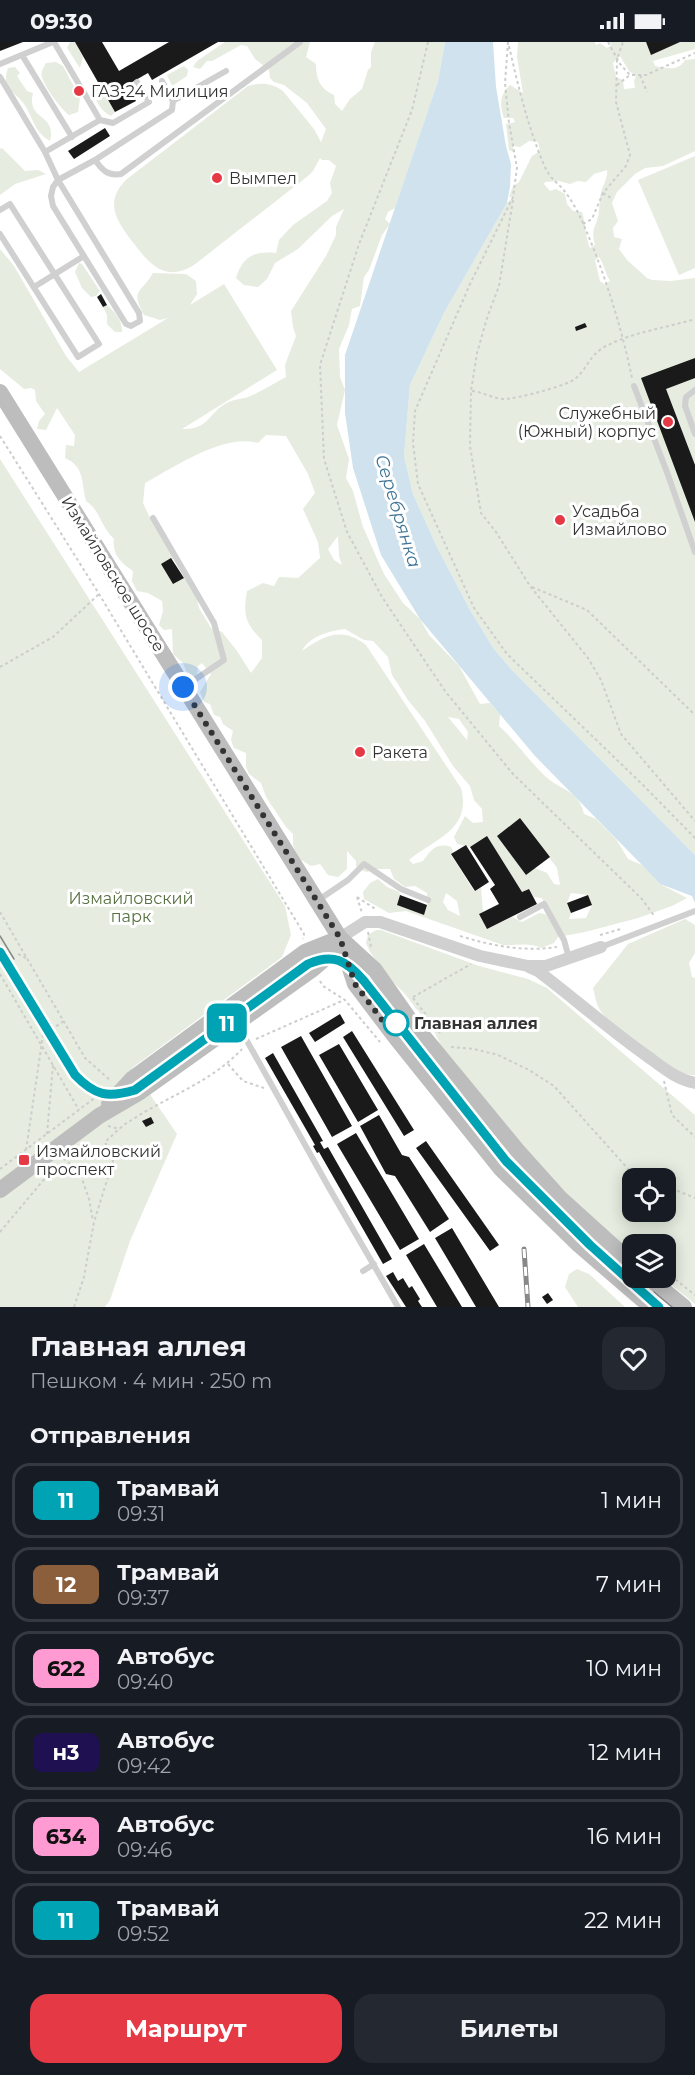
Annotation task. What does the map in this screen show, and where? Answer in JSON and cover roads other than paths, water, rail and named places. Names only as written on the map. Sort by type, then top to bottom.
[{"type":"main road","name":"Измайловское шоссе","points":[[0,392],[340,938]]},
{"type":"main road","points":[[315,972],[340,938]]},
{"type":"main road","points":[[340,938],[355,984]]},
{"type":"main road","points":[[0,1190],[99,1116],[140,1092],[305,952],[340,938]]},
{"type":"main road","points":[[340,938],[375,970],[417,1029],[532,1167],[561,1199],[622,1254]]},
{"type":"main road","points":[[233,1015],[315,972],[324,965],[336,968],[355,984],[501,1169],[579,1245],[651,1307]]},
{"type":"main road","points":[[661,1288],[684,1307]]},
{"type":"street","points":[[340,938],[360,925],[373,921],[484,957],[528,966],[546,966],[569,959],[599,942]]},
{"type":"street","points":[[528,966],[538,971],[662,1067],[684,1081],[695,1083]]},
{"type":"lane","points":[[0,64],[53,42],[100,120]]},
{"type":"lane","points":[[95,160],[103,171],[112,175],[121,174],[300,42]]},
{"type":"lane","points":[[22,55],[72,137]]},
{"type":"lane","points":[[173,101],[226,71]]},
{"type":"lane","points":[[0,77],[45,152],[58,180],[139,313],[140,321],[131,326],[126,324],[53,206],[51,196],[58,180],[95,160],[172,110],[173,101],[162,81]]},
{"type":"lane","points":[[45,152],[100,120],[113,123],[150,102],[137,82]]},
{"type":"lane","points":[[0,210],[10,204],[99,344],[78,357],[0,234]]},
{"type":"lane","points":[[34,287],[84,256]]},
{"type":"lane","points":[[634,386],[695,552]]},
{"type":"lane","points":[[695,390],[686,397],[685,406],[695,434]]},
{"type":"lane","points":[[153,519],[214,622],[224,660],[183,687]]},
{"type":"lane","points":[[316,901],[348,880],[364,864],[401,889],[428,900]]},
{"type":"lane","points":[[520,917],[544,904],[565,945],[569,959]]},
{"type":"lane","points":[[599,942],[695,911]]},
{"type":"lane","points":[[233,1015],[327,1186],[398,1307]]},
{"type":"lane","points":[[363,1271],[374,1264]]},
{"type":"water","name":"Серебрянка","points":[[445,42],[493,42],[496,87],[511,164],[510,187],[507,203],[444,313],[410,385],[404,456],[413,494],[437,547],[470,610],[494,649],[695,855],[695,903],[692,896],[660,884],[535,756],[420,619],[381,555],[353,468],[345,413],[345,355],[438,81]]},
{"type":"tram line","points":[[0,936],[14,959]]},
{"type":"tram line","points":[[0,952],[75,1075],[96,1091],[109,1094],[135,1090],[308,964],[325,959],[345,963],[364,981],[506,1161],[558,1215],[659,1307]]},
{"type":"tram line","name":"11","points":[[0,952],[75,1075],[87,1087],[102,1094],[119,1095],[135,1090],[308,964],[321,958],[334,959],[346,964],[364,981],[506,1161],[606,1261],[659,1307]]},
{"type":"tram line","points":[[654,1292],[672,1307]]},
{"type":"railway","points":[[524,1249],[528,1307]]},
{"type":"place","name":"ГАЗ-24 Милиция","points":[[79,91]]},
{"type":"place","name":"Вымпел","points":[[217,178]]},
{"type":"place","name":"Служебный (Южный) корпус","points":[[668,422]]},
{"type":"place","name":"Усадьба Измайлово","points":[[560,520]]},
{"type":"place","name":"Ракета","points":[[360,752]]},
{"type":"place","name":"Главная аллея","points":[[396,1023]]},
{"type":"place","name":"Измайловский проспект","points":[[24,1160]]},
{"type":"park label","name":"Измайловский парк","points":[[131,907]]}]
